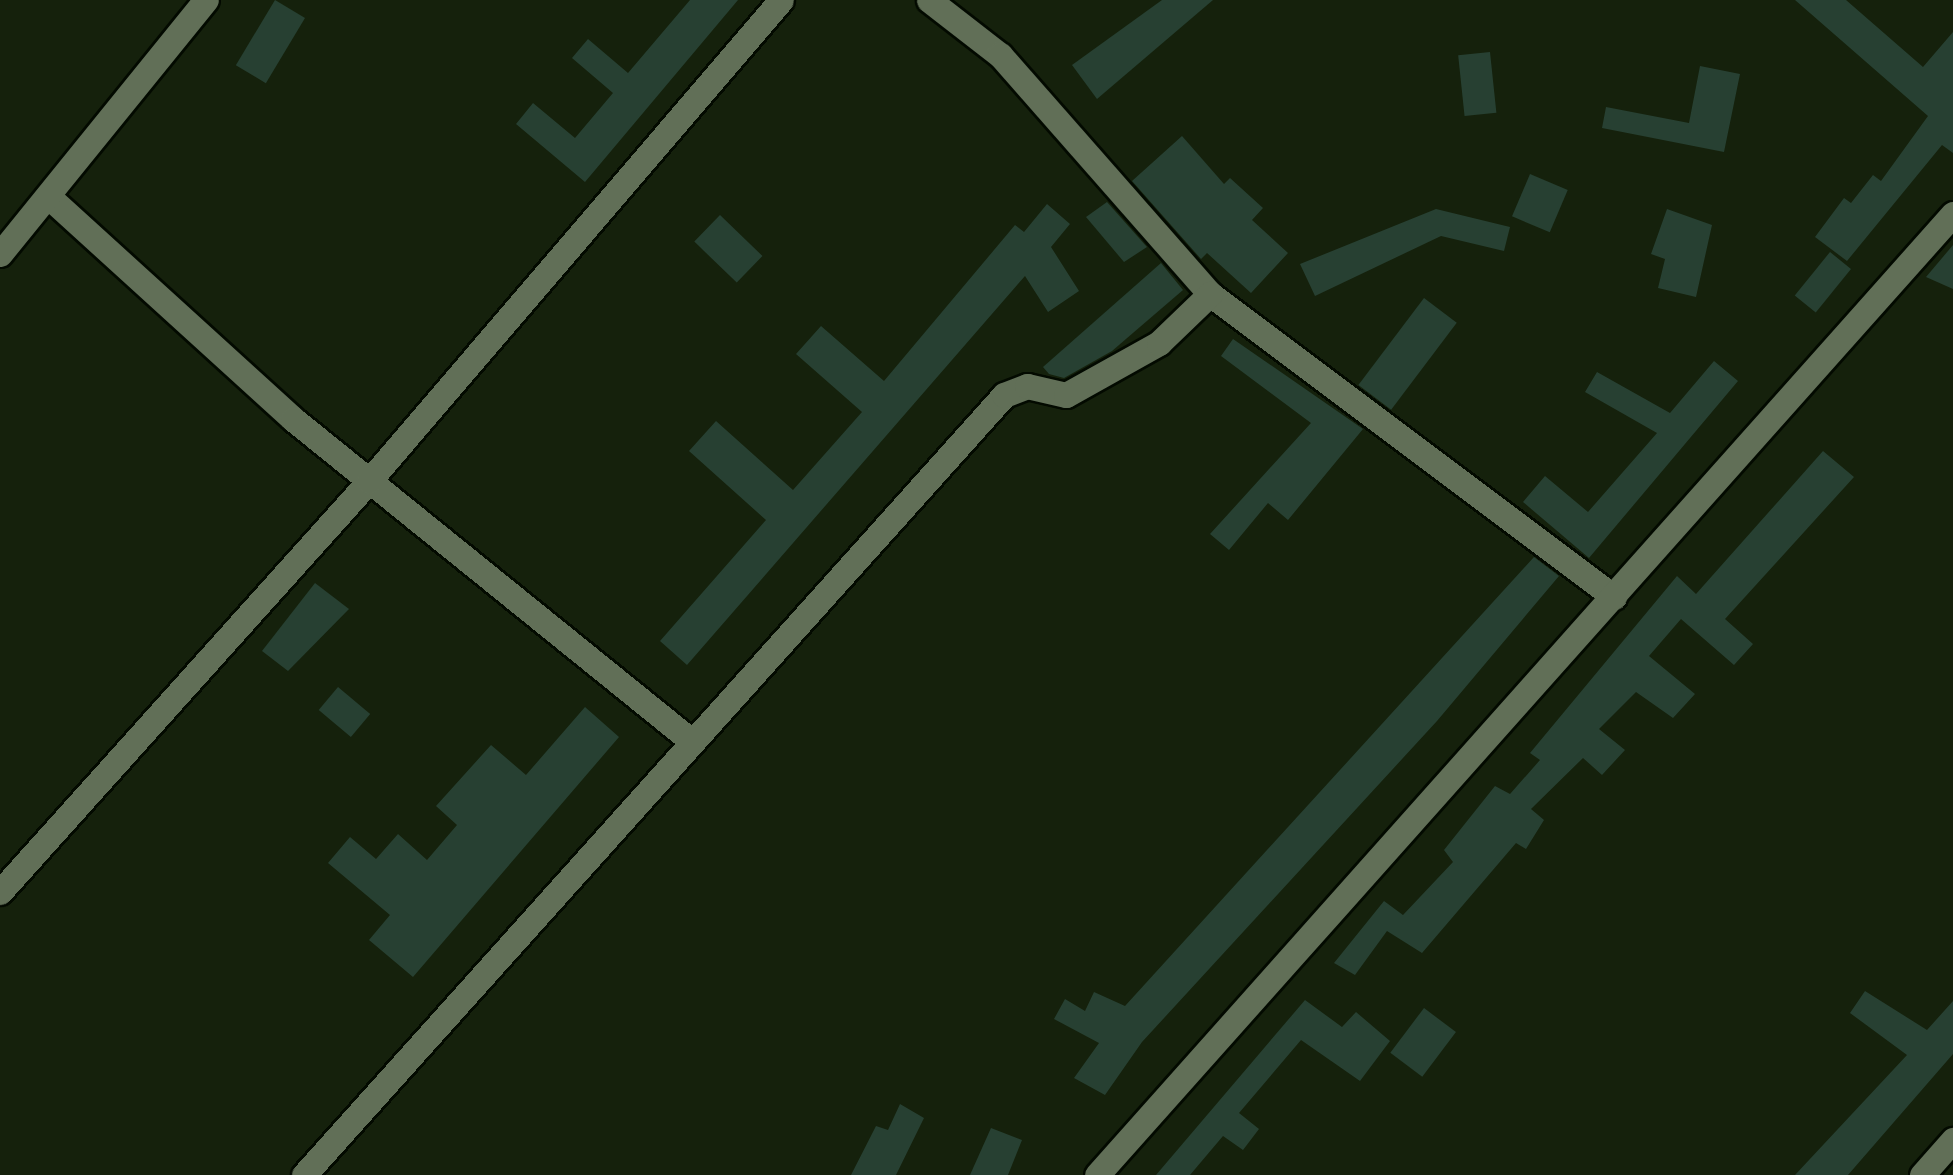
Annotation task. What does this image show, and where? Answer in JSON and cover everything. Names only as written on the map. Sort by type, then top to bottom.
[{"type":"street","points":[[0,254],[206,0]]},
{"type":"street","points":[[0,892],[370,481],[781,0]]},
{"type":"street","points":[[929,0],[1000,55],[1210,294],[1614,597]]},
{"type":"street","points":[[50,197],[370,481],[689,740]]},
{"type":"street","points":[[1098,1175],[1953,214]]},
{"type":"street","points":[[304,1175],[689,740],[1004,395],[1027,386],[1066,395],[1160,343],[1210,294]]},
{"type":"street","points":[[1922,1175],[1953,1140]]},
{"type":"building","points":[[275,0],[305,18],[266,83],[236,65]]},
{"type":"building","points":[[690,0],[738,0],[585,182],[516,124],[533,103],[575,138],[613,93],[572,58],[588,39],[628,73]]},
{"type":"building","points":[[1162,0],[1213,0],[1097,99],[1072,65]]},
{"type":"building","points":[[1795,0],[1846,0],[1923,67],[1953,32],[1953,153],[1942,145],[1847,261],[1815,237],[1844,198],[1851,203],[1873,175],[1881,181],[1928,116]]},
{"type":"building","points":[[1490,52],[1496,113],[1465,116],[1458,55]]},
{"type":"building","points":[[1700,66],[1740,74],[1724,152],[1602,128],[1606,107],[1689,123]]},
{"type":"building","points":[[1182,136],[1224,184],[1230,178],[1263,208],[1252,220],[1288,253],[1251,293],[1207,253],[1201,259],[1132,181]]},
{"type":"building","points":[[1530,174],[1568,190],[1550,232],[1512,216]]},
{"type":"building","points":[[1107,202],[1147,247],[1124,262],[1086,217]]},
{"type":"building","points":[[1047,204],[1070,224],[1051,247],[1079,291],[1048,312],[1025,276],[687,665],[660,641],[766,520],[689,451],[716,421],[793,490],[862,412],[796,354],[821,326],[884,381],[1015,225],[1024,232]]},
{"type":"building","points":[[1436,209],[1510,227],[1504,251],[1441,236],[1315,296],[1300,264]]},
{"type":"building","points":[[1667,209],[1712,225],[1696,297],[1658,288],[1665,259],[1651,254]]},
{"type":"building","points":[[720,215],[762,256],[737,283],[694,242]]},
{"type":"building","points":[[1953,245],[1953,289],[1926,277]]},
{"type":"building","points":[[1830,252],[1851,269],[1816,313],[1795,296]]},
{"type":"building","points":[[1161,263],[1183,290],[1112,351],[1064,378],[1049,374],[1043,367]]},
{"type":"building","points":[[1424,298],[1457,323],[1391,410],[1358,385]]},
{"type":"building","points":[[1233,339],[1363,429],[1288,520],[1268,503],[1229,550],[1210,534],[1311,423],[1221,356]]},
{"type":"building","points":[[1714,361],[1738,381],[1589,558],[1523,502],[1545,476],[1588,512],[1657,433],[1585,392],[1597,372],[1670,413]]},
{"type":"building","points":[[1823,451],[1854,477],[1725,619],[1753,644],[1734,665],[1681,619],[1649,656],[1695,694],[1673,718],[1636,692],[1599,729],[1625,750],[1602,775],[1583,758],[1531,809],[1544,820],[1526,849],[1516,843],[1422,953],[1387,931],[1355,975],[1334,963],[1384,901],[1403,915],[1453,862],[1444,850],[1495,786],[1510,794],[1540,760],[1530,753],[1677,576],[1696,594]]},
{"type":"building","points":[[1534,557],[1559,576],[1437,721],[1142,1042],[1105,1095],[1074,1078],[1099,1043],[1054,1019],[1065,999],[1085,1011],[1094,992],[1125,1006]]},
{"type":"building","points":[[315,583],[349,609],[288,671],[262,651]]},
{"type":"building","points":[[338,687],[370,714],[351,737],[319,710]]},
{"type":"building","points":[[585,707],[619,737],[413,977],[369,940],[390,915],[328,863],[350,837],[376,859],[398,834],[427,860],[457,825],[436,806],[491,745],[526,775]]},
{"type":"building","points":[[1865,991],[1927,1030],[1953,1001],[1953,1054],[1848,1175],[1795,1175],[1907,1055],[1850,1013]]},
{"type":"building","points":[[1305,1000],[1342,1027],[1356,1012],[1390,1041],[1360,1081],[1301,1040],[1239,1113],[1259,1129],[1243,1150],[1223,1136],[1190,1175],[1156,1175]]},
{"type":"building","points":[[1424,1008],[1456,1032],[1422,1077],[1390,1053]]},
{"type":"building","points":[[900,1104],[924,1118],[896,1175],[851,1175],[876,1126],[888,1130]]},
{"type":"building","points":[[991,1128],[1022,1140],[1008,1175],[970,1175]]}]
